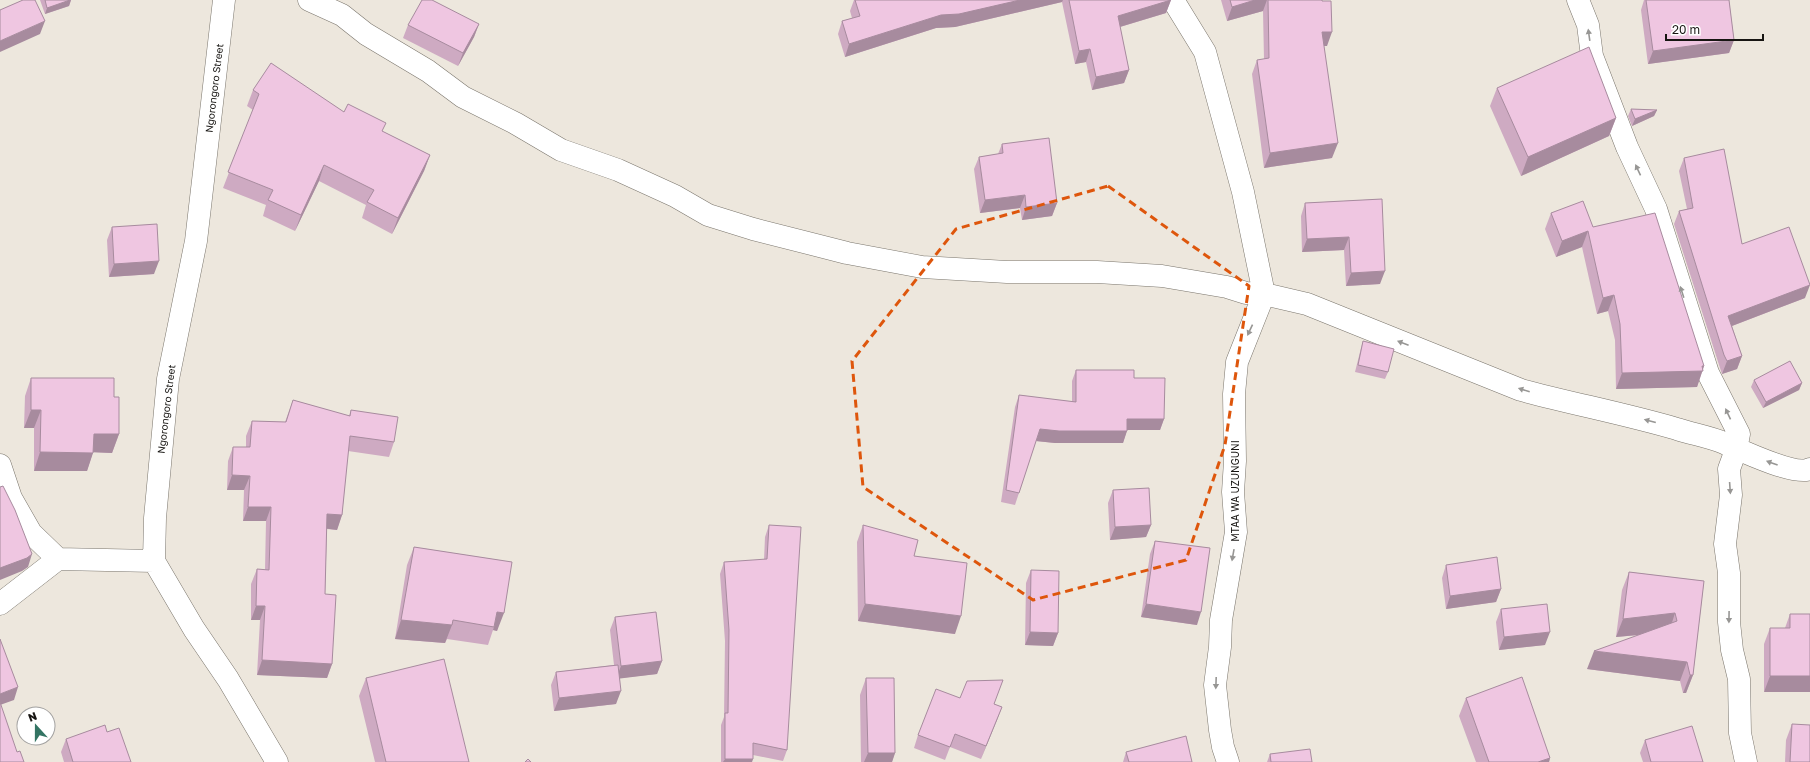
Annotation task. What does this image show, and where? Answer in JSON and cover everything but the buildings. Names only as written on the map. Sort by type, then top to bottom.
[{"type":"street","name":"Ngorongoro Street","points":[[154,561],[155,518],[168,380],[196,241],[224,0]]},
{"type":"street","points":[[309,0],[342,15],[366,34],[428,71],[463,97],[515,123],[561,150],[618,170],[675,196],[708,215],[753,229],[847,253],[922,267],[1007,272],[1089,272],[1162,276],[1246,293],[1264,294],[1307,304],[1521,390],[1557,400],[1651,421],[1723,443],[1736,450],[1781,466],[1806,471],[1810,469]]},
{"type":"street","points":[[1173,0],[1205,52],[1243,192],[1264,294]]},
{"type":"street","points":[[1578,0],[1588,25],[1592,56],[1627,147],[1656,209],[1708,373],[1739,434],[1736,450],[1729,469],[1731,495],[1725,544],[1729,573],[1732,650],[1739,679],[1740,733],[1746,762]]},
{"type":"street","name":"MTAA WA UZUNGUNI","points":[[1228,762],[1220,730],[1215,685],[1220,647],[1221,620],[1225,609],[1236,532],[1233,492],[1235,461],[1234,394],[1237,362],[1264,294]]},
{"type":"street","points":[[0,465],[11,498],[31,533],[58,559]]},
{"type":"street","points":[[0,604],[58,559],[154,561],[194,629],[228,679],[278,762]]},
{"type":"highlighted area","points":[[1108,186],[1249,286],[1225,445],[1186,560],[1033,600],[863,487],[852,361],[956,229]]}]
